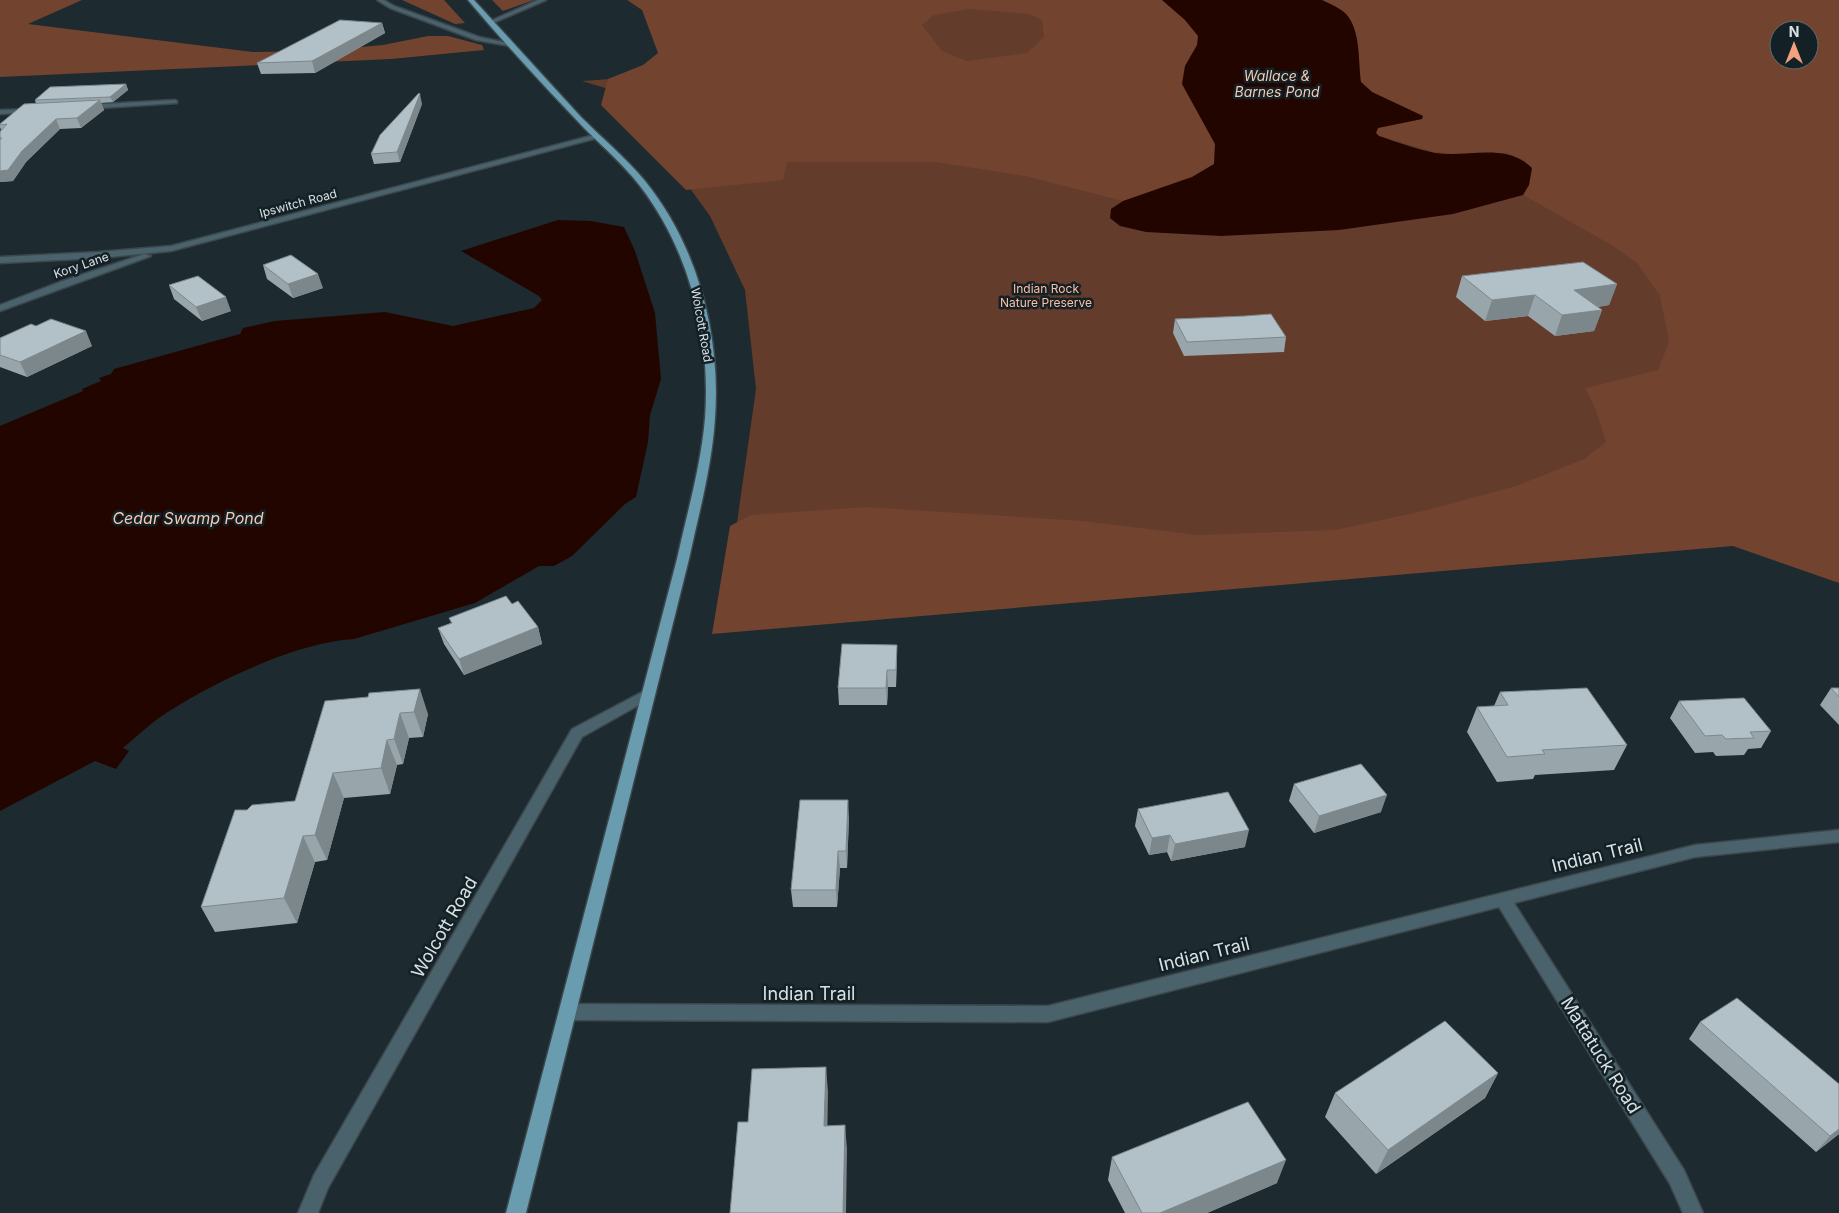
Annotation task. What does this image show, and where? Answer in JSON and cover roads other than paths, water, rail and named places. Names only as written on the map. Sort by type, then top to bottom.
[{"type":"main road","name":"Wolcott Road","points":[[471,0],[641,183],[659,206],[674,232],[694,280],[703,316],[709,363],[710,416],[706,454],[683,559],[516,1213]]},
{"type":"street","points":[[380,0],[392,7],[478,39],[510,44]]},
{"type":"street","points":[[491,22],[543,0]]},
{"type":"street","points":[[78,108],[175,102]]},
{"type":"street","points":[[0,112],[39,110]]},
{"type":"street","name":"Ipswitch Road","points":[[0,260],[99,255],[171,248],[597,137]]},
{"type":"street","name":"Kory Lane","points":[[0,308],[63,284],[171,248]]},
{"type":"street","name":"Wolcott Road","points":[[308,1213],[321,1182],[577,733],[648,694]]},
{"type":"street","name":"Indian Trail","points":[[568,1012],[1048,1014],[1695,851],[1839,836]]},
{"type":"street","name":"Mattatuck Road","points":[[1503,900],[1678,1176],[1693,1213]]},
{"type":"water","name":"Wallace & Barnes Pond","points":[[1162,0],[1322,0],[1332,5],[1346,14],[1354,28],[1357,37],[1361,82],[1372,92],[1423,116],[1422,119],[1378,128],[1376,133],[1379,136],[1435,153],[1499,153],[1511,155],[1522,160],[1532,168],[1529,185],[1523,195],[1453,214],[1339,230],[1221,236],[1146,232],[1120,226],[1110,218],[1111,209],[1123,201],[1192,177],[1214,164],[1215,144],[1182,84],[1185,66],[1197,45],[1198,36],[1185,20]]},
{"type":"water","name":"Cedar Swamp Pond","points":[[558,220],[591,221],[624,227],[635,251],[655,313],[661,379],[650,415],[648,442],[636,497],[625,504],[572,556],[554,566],[539,566],[475,603],[354,639],[309,647],[235,675],[190,698],[158,718],[123,748],[129,751],[116,769],[95,761],[0,811],[0,426],[83,391],[82,389],[101,381],[99,378],[111,374],[114,369],[240,334],[243,328],[275,321],[385,312],[453,326],[534,308],[542,300],[539,296],[461,251]]},
{"type":"park label","name":"Indian Rock Nature Preserve","points":[[1046,295]]}]
